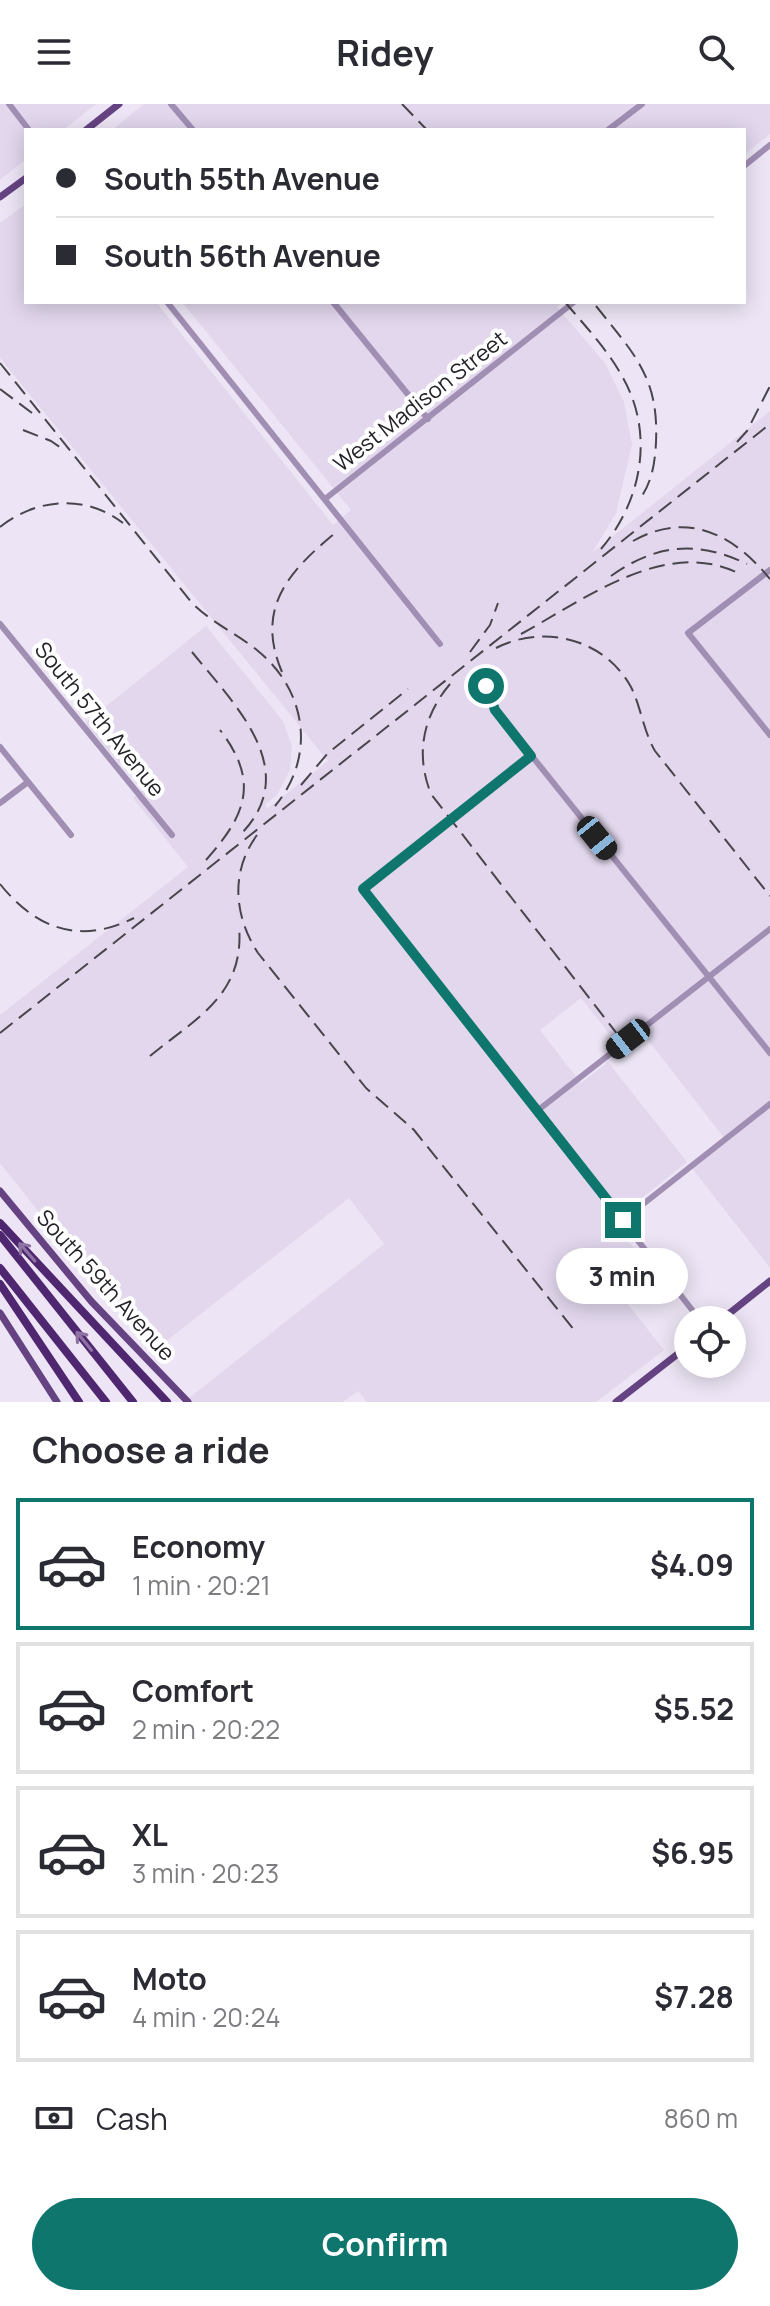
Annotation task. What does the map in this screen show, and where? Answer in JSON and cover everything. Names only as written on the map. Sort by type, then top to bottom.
[{"type":"highway","points":[[0,1223],[167,1402]]},
{"type":"highway","points":[[0,1235],[133,1402]]},
{"type":"highway","points":[[0,1268],[106,1402]]},
{"type":"highway","points":[[0,1284],[79,1402]]},
{"type":"main road","points":[[89,128],[119,104]]},
{"type":"main road","points":[[0,197],[24,179]]},
{"type":"main road","name":"South 59th Avenue","points":[[0,1191],[91,1301],[188,1402]]},
{"type":"main road","points":[[739,1306],[770,1281]]},
{"type":"main road","points":[[0,1313],[57,1402]]},
{"type":"main road","points":[[616,1402],[674,1357]]},
{"type":"street","points":[[9,104],[27,128]]},
{"type":"street","points":[[171,104],[191,128]]},
{"type":"street","points":[[611,128],[642,104]]},
{"type":"street","points":[[746,164],[770,145]]},
{"type":"street","points":[[169,304],[440,644]]},
{"type":"street","points":[[335,304],[428,419]]},
{"type":"street","name":"West Madison Street","points":[[325,499],[572,304]]},
{"type":"street","points":[[770,570],[688,633],[770,735]]},
{"type":"street","name":"South 57th Avenue","points":[[0,624],[172,835]]},
{"type":"street","points":[[486,686],[495,710],[770,1053]]},
{"type":"street","points":[[0,747],[71,835]]},
{"type":"street","points":[[531,756],[363,889],[689,1306]]},
{"type":"street","points":[[0,803],[28,782]]},
{"type":"street","points":[[537,1111],[770,929]]},
{"type":"street","points":[[623,1220],[770,1104]]},
{"type":"shaded area","points":[[0,104],[96,104],[66,128],[24,128],[24,161],[0,180]]},
{"type":"shaded area","points":[[144,104],[770,104],[770,134],[746,153],[746,128],[114,128]]},
{"type":"shaded area","points":[[24,205],[24,304],[158,304],[333,525],[351,510],[184,304],[560,304],[557,307],[605,363],[624,402],[632,445],[616,513],[592,553],[770,411],[770,1268],[691,1167],[725,1139],[644,1035],[623,1051],[581,998],[540,1030],[581,1083],[608,1062],[687,1162],[613,1221],[653,1273],[623,1298],[664,1350],[596,1402],[367,1402],[358,1391],[343,1402],[192,1402],[189,1398],[384,1244],[349,1198],[151,1353],[0,1163],[0,1015],[188,867],[133,798],[142,790],[85,723],[206,626],[283,721],[292,746],[290,770],[277,795],[265,805],[267,809],[328,761],[0,358],[0,223]]},
{"type":"railway","points":[[402,104],[425,128]]},
{"type":"railway","points":[[567,304],[616,366],[632,398],[638,420],[641,443],[634,488],[626,510],[601,549]]},
{"type":"railway","points":[[596,306],[632,353],[653,400],[655,458],[650,480],[639,500]]},
{"type":"railway","points":[[0,363],[192,603],[258,651],[287,685],[296,705],[301,746],[297,767],[275,806]]},
{"type":"railway","points":[[737,442],[747,431],[770,386]]},
{"type":"railway","points":[[0,389],[32,413]]},
{"type":"railway","points":[[0,1033],[770,424]]},
{"type":"railway","points":[[23,430],[64,450]]},
{"type":"railway","points":[[0,527],[29,510],[61,503],[93,507],[123,523]]},
{"type":"railway","points":[[633,541],[673,528],[709,532],[741,550],[770,579]]},
{"type":"railway","points":[[282,672],[272,629],[274,611],[290,578],[334,534]]},
{"type":"railway","points":[[611,576],[644,557],[677,549],[711,551],[747,564]]},
{"type":"railway","points":[[521,634],[598,590],[655,567],[683,563],[712,564],[740,574]]},
{"type":"railway","points":[[470,652],[490,625],[498,603]]},
{"type":"railway","points":[[496,648],[533,637],[552,637],[571,640],[605,657],[631,687],[655,751],[770,896]]},
{"type":"railway","points":[[192,652],[242,715],[264,761],[266,785],[259,809],[242,833]]},
{"type":"railway","points":[[450,684],[433,709],[424,736],[423,764],[431,794],[618,1035]]},
{"type":"railway","points":[[301,785],[328,753],[408,689]]},
{"type":"railway","points":[[206,860],[231,828],[243,798],[244,782],[240,766],[220,730]]},
{"type":"railway","points":[[257,835],[242,864],[238,894],[244,924],[258,953],[366,1088],[414,1130],[575,1331]]},
{"type":"railway","points":[[0,884],[29,912],[60,928],[95,930],[134,918]]},
{"type":"railway","points":[[150,1056],[200,1016],[226,987],[239,950],[239,926]]},
{"type":"route","points":[[486,686],[495,710],[531,756],[363,889],[623,1220]]}]
